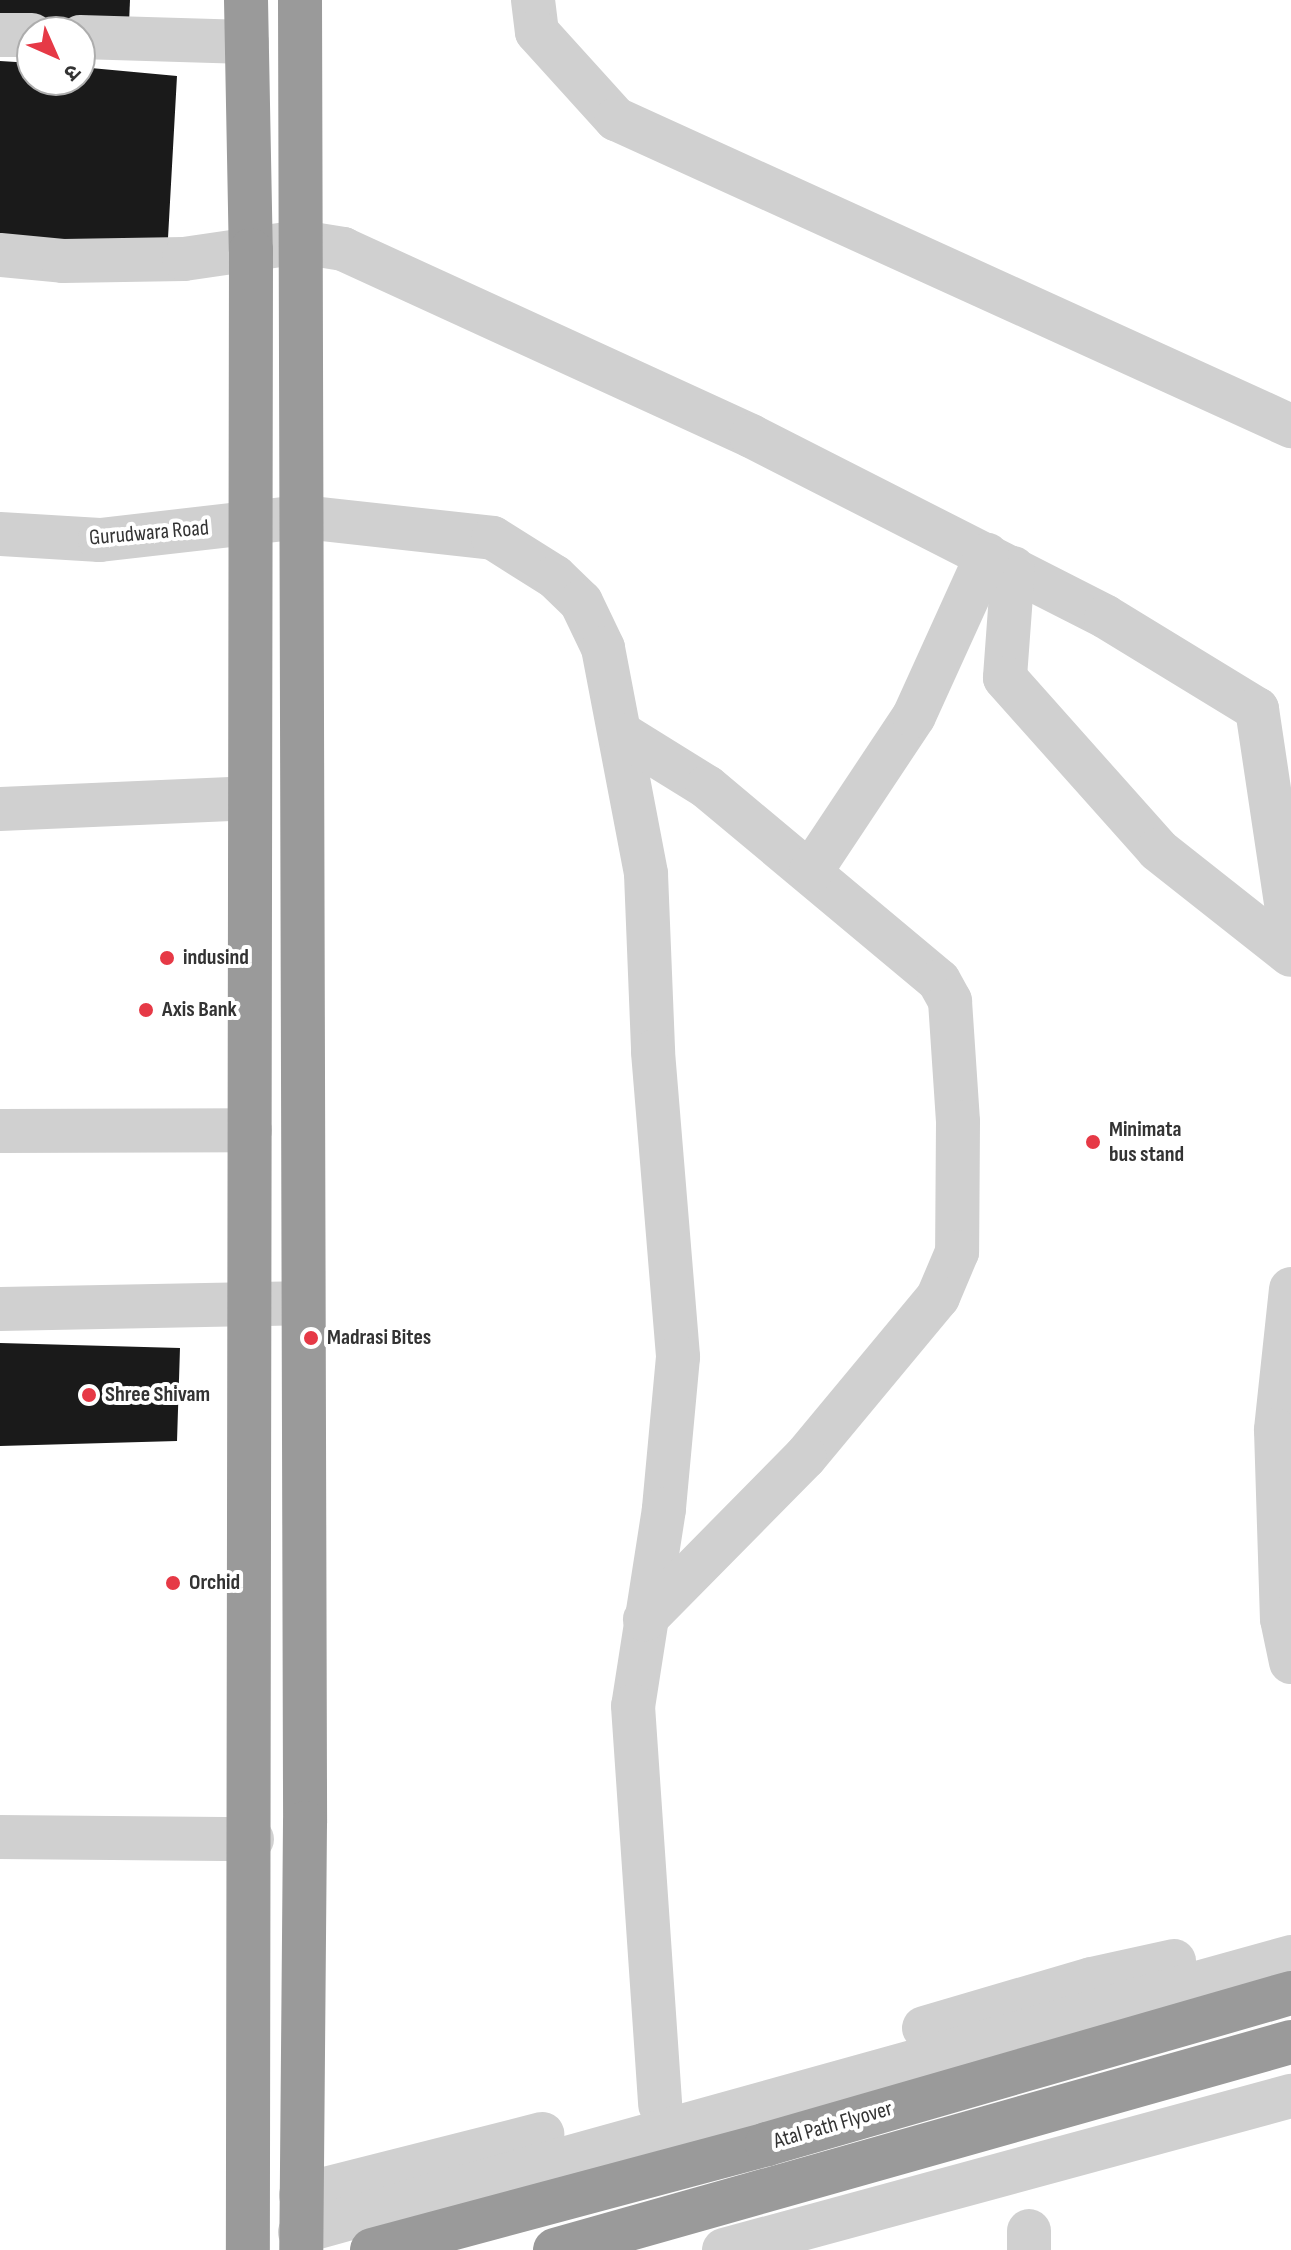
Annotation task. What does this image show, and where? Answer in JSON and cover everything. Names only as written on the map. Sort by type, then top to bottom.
[{"type":"highway","points":[[300,0],[303,517],[300,1303],[305,1823],[301,2225]]},
{"type":"highway","points":[[244,2249],[252,1839],[248,798],[251,250],[246,21]]},
{"type":"highway","name":"Atal Path Flyover","points":[[372,2250],[767,2144],[1291,1993]]},
{"type":"highway","points":[[555,2250],[1291,2042]]},
{"type":"street","points":[[533,0],[537,32],[616,119],[1291,426]]},
{"type":"street","points":[[96,35],[246,21]]},
{"type":"street","points":[[0,255],[63,261],[184,259],[300,242],[343,249],[751,436],[1106,617],[1257,709],[1291,936]]},
{"type":"street","name":"Gurudwara Road","points":[[0,534],[100,540],[303,517],[493,538],[527,557],[581,602],[603,648],[623,735],[646,874],[653,1052],[678,1357],[664,1509],[633,1706],[660,2105]]},
{"type":"street","points":[[811,871],[914,716],[1000,562]]},
{"type":"street","points":[[1000,562],[1005,678],[1158,850],[1291,955]]},
{"type":"street","points":[[623,735],[707,787],[925,965],[950,1001],[958,1122],[957,1252],[938,1297],[903,1343],[805,1457],[645,1619]]},
{"type":"street","points":[[0,809],[248,798]]},
{"type":"street","points":[[0,1131],[250,1130]]},
{"type":"street","points":[[1291,1289],[1276,1430],[1282,1619],[1291,1662]]},
{"type":"street","points":[[0,1309],[251,1307],[300,1303]]},
{"type":"street","points":[[0,1837],[252,1839]]},
{"type":"street","points":[[301,2225],[660,2105],[1092,1979],[1233,1949],[1291,1927]]},
{"type":"street","points":[[301,2225],[1291,1957]]},
{"type":"street","points":[[724,2250],[1291,2096]]},
{"type":"building","points":[[0,0],[130,0],[129,23],[96,22],[96,16],[16,16],[16,21],[0,21]]},
{"type":"building","points":[[0,61],[16,62],[16,96],[96,96],[96,68],[177,76],[167,256],[0,243]]},
{"type":"building","name":"Shree Shivam","points":[[0,1343],[180,1348],[177,1441],[0,1446]]},
{"type":"place","name":"indusind","points":[[167,958]]},
{"type":"place","name":"Axis Bank","points":[[146,1010]]},
{"type":"place","name":"Minimata bus stand","points":[[1093,1142]]},
{"type":"place","name":"Madrasi Bites","points":[[311,1338]]},
{"type":"place","name":"Shree Shivam","points":[[89,1395]]},
{"type":"place","name":"Orchid","points":[[173,1583]]}]
